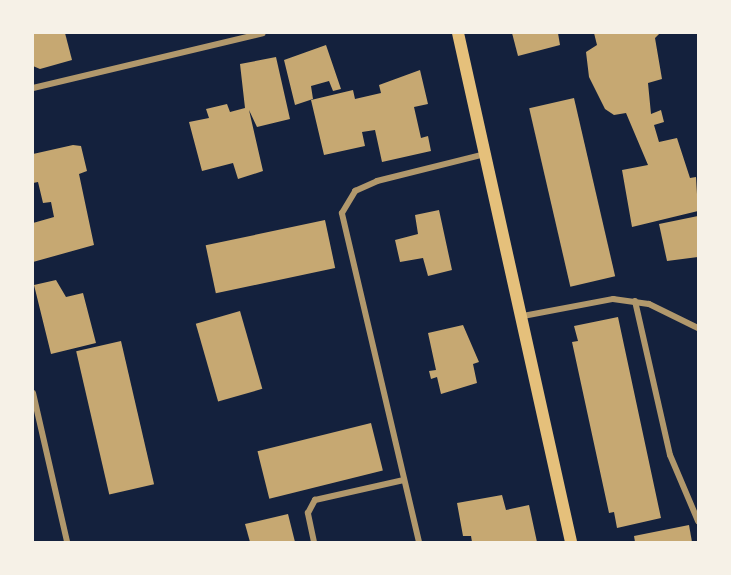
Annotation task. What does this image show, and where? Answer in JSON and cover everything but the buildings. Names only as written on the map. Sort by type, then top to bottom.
[{"type":"main road","points":[[458,33],[523,316],[571,542]]},
{"type":"street","points":[[33,88],[263,33]]},
{"type":"street","points":[[419,542],[342,213],[355,191],[377,181],[486,154]]},
{"type":"street","points":[[523,316],[562,305],[635,302],[673,312],[698,328]]},
{"type":"street","points":[[635,302],[670,455],[698,521]]},
{"type":"street","points":[[33,393],[66,542]]},
{"type":"street","points":[[314,542],[308,513],[315,500],[404,480]]}]
